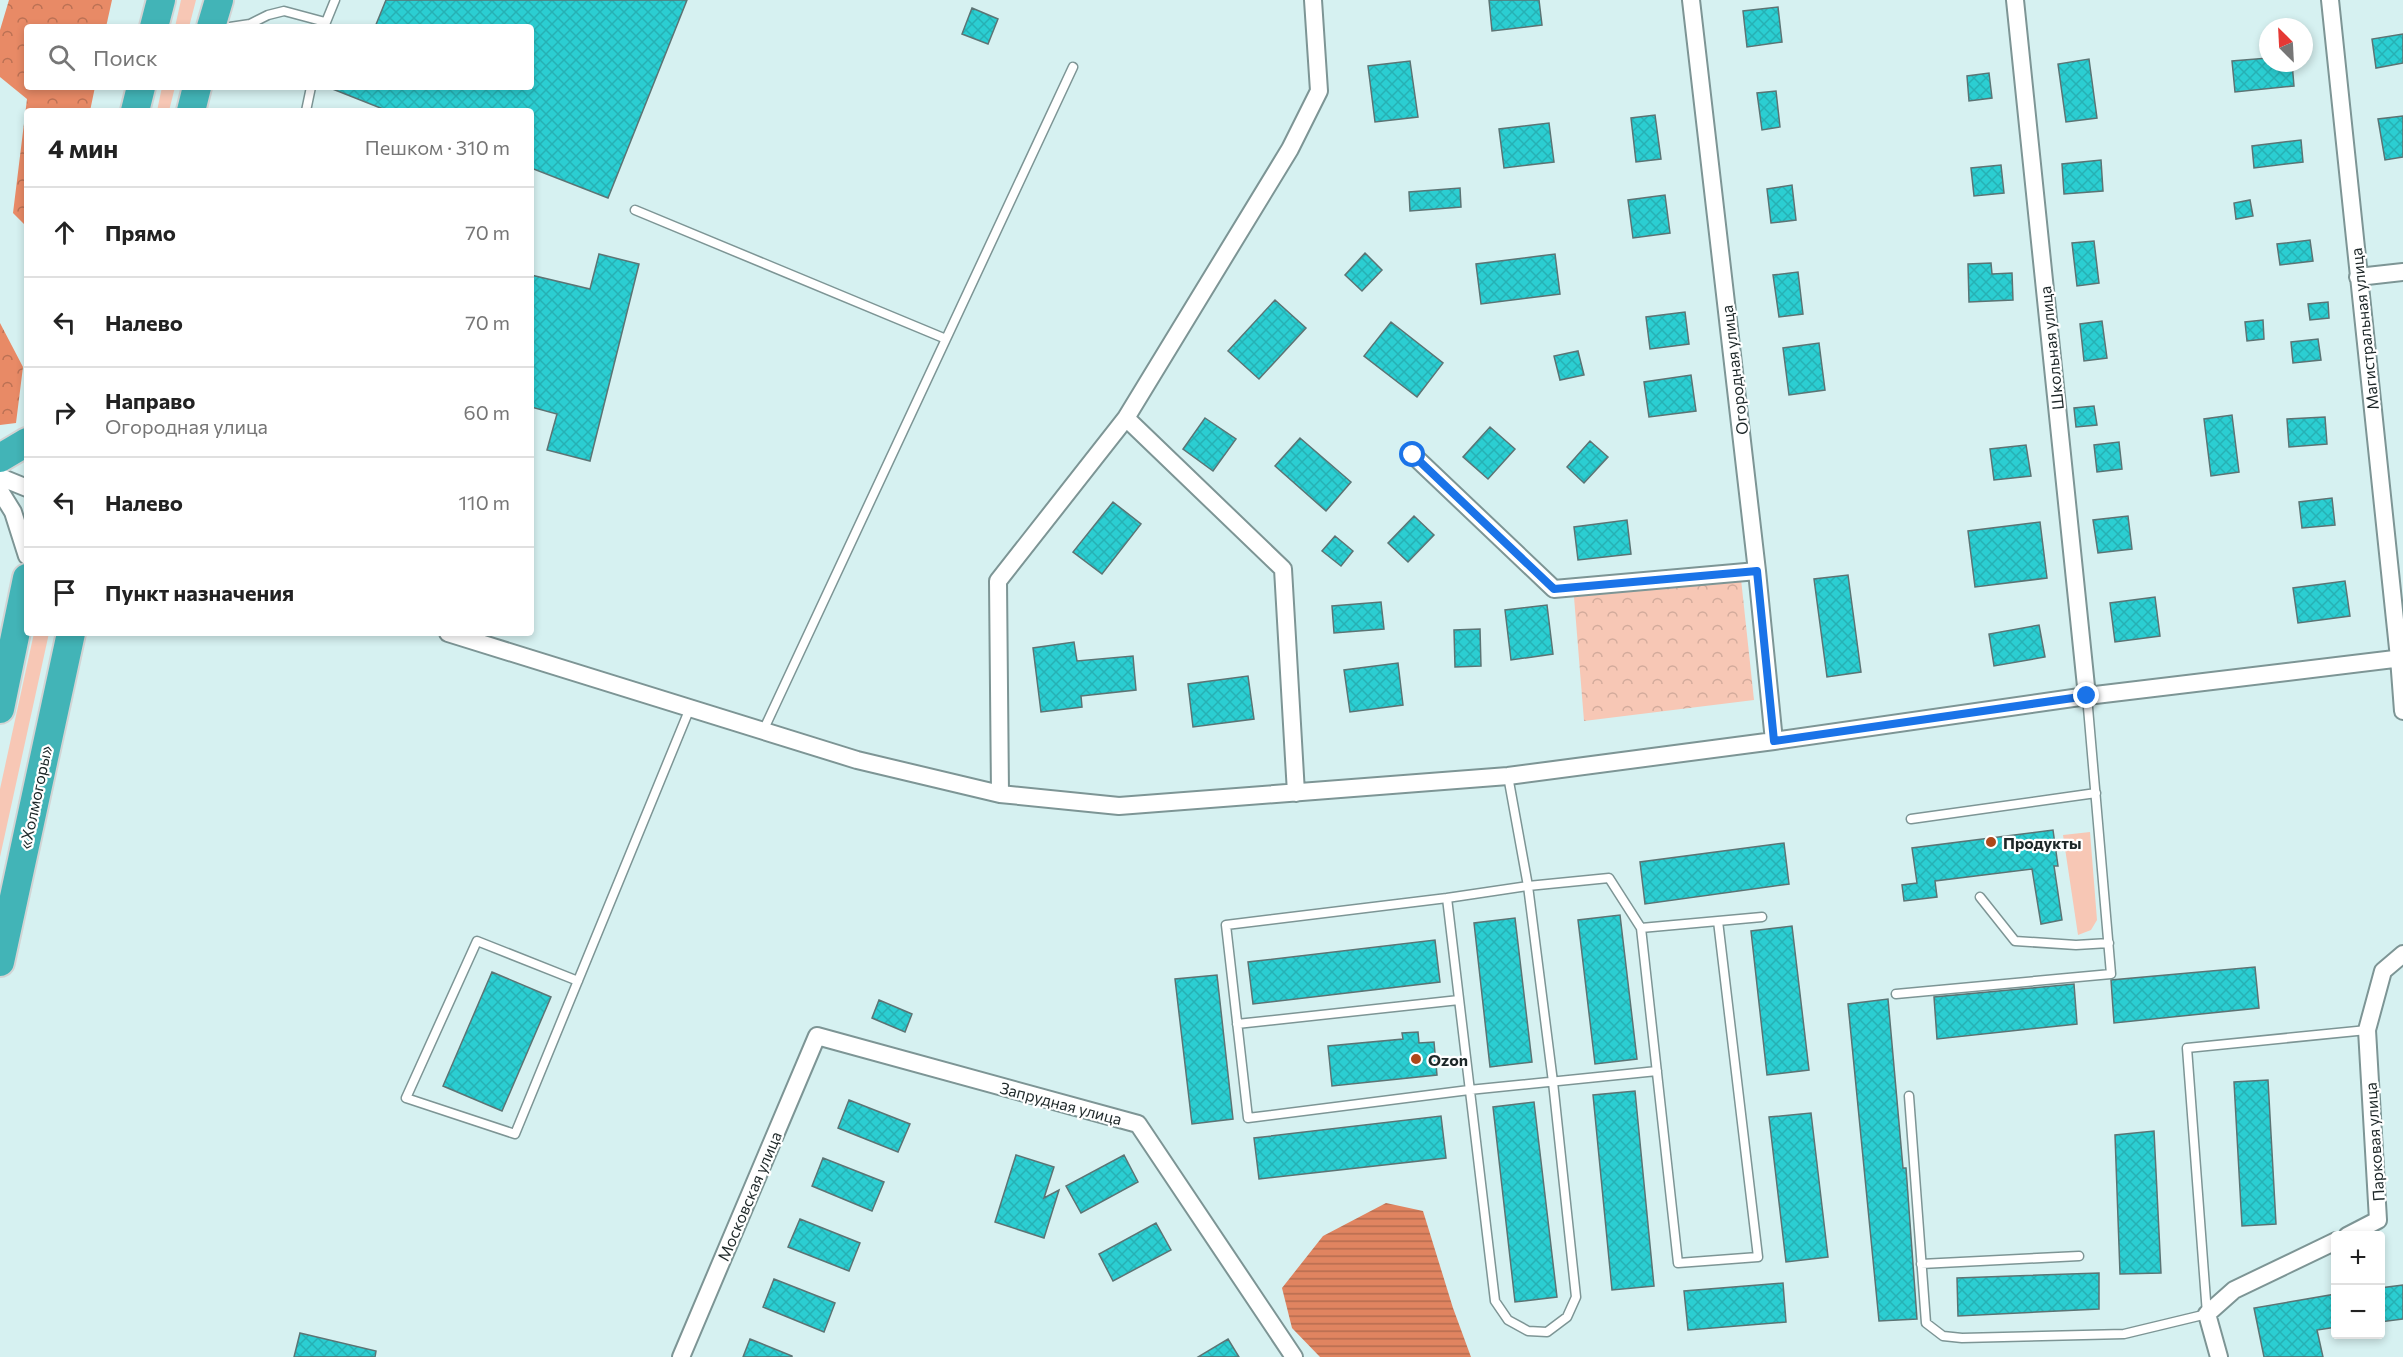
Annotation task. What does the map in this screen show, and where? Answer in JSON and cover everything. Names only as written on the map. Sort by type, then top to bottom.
[{"type":"highway","points":[[155,24],[161,0]]},
{"type":"highway","points":[[212,24],[219,0]]},
{"type":"highway","points":[[136,108],[140,90]]},
{"type":"highway","points":[[193,108],[196,90]]},
{"type":"highway","points":[[0,458],[24,444]]},
{"type":"highway","points":[[0,709],[24,593]]},
{"type":"highway","name":"«Холмогоры»","points":[[0,962],[70,636]]},
{"type":"street","points":[[1000,794],[998,581],[1126,418],[1290,149],[1319,92],[1312,0]]},
{"type":"street","name":"Огородная улица","points":[[1691,0],[1757,571],[1774,741]]},
{"type":"street","name":"Школьная улица","points":[[2015,0],[2087,696]]},
{"type":"street","name":"Магистральная улица","points":[[2330,0],[2358,277],[2401,658],[2403,711]]},
{"type":"street","points":[[2358,277],[2403,272]]},
{"type":"street","points":[[1126,418],[1283,569],[1296,793]]},
{"type":"street","points":[[1413,455],[1554,589],[1757,571]]},
{"type":"street","points":[[0,477],[24,487]]},
{"type":"street","points":[[0,491],[13,512],[24,547]]},
{"type":"street","points":[[458,636],[857,760],[1000,794],[1119,806],[1508,776],[2087,696],[2401,658]]},
{"type":"street","points":[[2367,1030],[2383,971],[2403,954]]},
{"type":"street","name":"Парковая улица","points":[[2357,1231],[2378,1220],[2367,1030]]},
{"type":"street","name":"Московская улица","points":[[681,1357],[817,1036]]},
{"type":"street","name":"Запрудная улица","points":[[817,1036],[1138,1124],[1294,1357]]},
{"type":"street","points":[[2219,1357],[2207,1314],[2234,1290],[2331,1243]]},
{"type":"lane","points":[[325,24],[335,0]]},
{"type":"lane","points":[[250,24],[268,15],[284,12],[322,24]]},
{"type":"lane","points":[[763,731],[1072,67]]},
{"type":"lane","points":[[307,108],[310,90]]},
{"type":"lane","points":[[634,210],[946,339]]},
{"type":"lane","points":[[1896,994],[2111,974],[2087,696]]},
{"type":"lane","points":[[578,981],[477,941],[406,1098],[515,1134],[578,981],[690,708]]},
{"type":"lane","points":[[1448,898],[1495,1301],[1508,1320],[1528,1331],[1547,1332],[1567,1317],[1576,1297],[1553,1082],[1528,886],[1508,776]]},
{"type":"lane","points":[[1911,819],[2096,793]]},
{"type":"lane","points":[[1657,1071],[1469,1090],[1248,1118],[1226,925],[1528,886],[1609,879],[1641,928],[1657,1071],[1678,1263],[1758,1257],[1718,921]]},
{"type":"lane","points":[[1980,897],[2015,941],[2076,945],[2109,943]]},
{"type":"lane","points":[[1641,928],[1762,917]]},
{"type":"lane","points":[[1237,1024],[1459,1000]]},
{"type":"lane","points":[[1909,1095],[1926,1323],[1943,1336],[1962,1338],[2124,1334],[2207,1314],[2187,1048],[2367,1030]]},
{"type":"lane","points":[[1921,1264],[2079,1256]]},
{"type":"green space","points":[[9,0],[112,0],[107,24],[24,24],[24,90],[94,90],[91,108],[26,108],[27,99],[0,77],[0,30]]},
{"type":"green space","points":[[181,0],[196,0],[190,24],[176,24]]},
{"type":"green space","points":[[161,90],[174,90],[170,108],[158,108]]},
{"type":"green space","points":[[24,123],[24,224],[13,213]]},
{"type":"green space","points":[[0,323],[23,367],[16,423],[0,425]]},
{"type":"green space","points":[[1741,579],[1754,700],[1584,721],[1574,597]]},
{"type":"green space","points":[[33,636],[48,636],[0,857],[0,789]]},
{"type":"green space","points":[[2090,832],[2097,920],[2091,930],[2078,935],[2063,835]]},
{"type":"shaded area","points":[[1386,1203],[1423,1211],[1471,1357],[1320,1357],[1292,1328],[1282,1288],[1323,1236]]},
{"type":"building","points":[[386,0],[687,0],[608,198],[534,169],[534,108],[380,108],[335,90],[534,90],[534,24],[376,24]]},
{"type":"building","points":[[1489,0],[1539,0],[1542,25],[1492,31]]},
{"type":"building","points":[[1778,7],[1782,42],[1747,47],[1743,11]]},
{"type":"building","points":[[972,8],[998,19],[988,44],[962,34]]},
{"type":"building","points":[[2403,34],[2403,63],[2376,68],[2372,39]]},
{"type":"building","points":[[2089,59],[2097,118],[2066,122],[2058,64]]},
{"type":"building","points":[[2259,59],[2259,72],[2293,72],[2294,86],[2235,92],[2232,61]]},
{"type":"building","points":[[1410,61],[1418,117],[1375,122],[1368,66]]},
{"type":"building","points":[[1989,73],[1992,98],[1969,101],[1967,76]]},
{"type":"building","points":[[1776,91],[1780,127],[1762,130],[1757,93]]},
{"type":"building","points":[[1655,115],[1661,159],[1636,162],[1631,118]]},
{"type":"building","points":[[2403,116],[2403,157],[2385,160],[2378,119]]},
{"type":"building","points":[[1549,123],[1554,162],[1504,168],[1499,129]]},
{"type":"building","points":[[2301,140],[2303,162],[2254,168],[2252,146]]},
{"type":"building","points":[[2101,160],[2103,191],[2064,194],[2062,164]]},
{"type":"building","points":[[2001,165],[2004,193],[1974,196],[1971,168]]},
{"type":"building","points":[[1792,185],[1796,220],[1771,223],[1767,189]]},
{"type":"building","points":[[1460,188],[1461,207],[1410,211],[1409,192]]},
{"type":"building","points":[[1665,195],[1670,233],[1633,238],[1628,200]]},
{"type":"building","points":[[2250,200],[2253,216],[2236,219],[2234,203]]},
{"type":"building","points":[[2310,240],[2313,261],[2280,265],[2277,244]]},
{"type":"building","points":[[2094,241],[2099,283],[2077,286],[2072,243]]},
{"type":"building","points":[[1365,253],[1382,270],[1362,291],[1345,275]]},
{"type":"building","points":[[599,254],[639,264],[590,461],[547,450],[557,414],[534,408],[534,276],[590,289]]},
{"type":"building","points":[[1555,254],[1560,294],[1481,304],[1476,264]]},
{"type":"building","points":[[1991,263],[1992,274],[2012,273],[2013,300],[1969,302],[1968,264]]},
{"type":"building","points":[[1798,272],[1803,314],[1779,317],[1773,275]]},
{"type":"building","points":[[1275,300],[1306,328],[1259,379],[1228,351]]},
{"type":"building","points":[[2328,302],[2329,318],[2310,320],[2308,304]]},
{"type":"building","points":[[1685,312],[1689,344],[1650,349],[1646,317]]},
{"type":"building","points":[[2263,320],[2264,339],[2247,341],[2245,322]]},
{"type":"building","points":[[2102,321],[2107,358],[2084,361],[2080,324]]},
{"type":"building","points":[[1391,322],[1443,363],[1417,397],[1364,356]]},
{"type":"building","points":[[2318,339],[2321,360],[2293,363],[2291,342]]},
{"type":"building","points":[[1819,343],[1825,390],[1789,395],[1783,348]]},
{"type":"building","points":[[1578,351],[1584,375],[1560,380],[1554,356]]},
{"type":"building","points":[[1691,375],[1696,411],[1649,417],[1644,382]]},
{"type":"building","points":[[2094,406],[2097,425],[2076,427],[2074,408]]},
{"type":"building","points":[[2232,415],[2239,472],[2211,476],[2204,419]]},
{"type":"building","points":[[2325,417],[2327,444],[2289,447],[2287,419]]},
{"type":"building","points":[[1205,418],[1236,439],[1213,471],[1183,449]]},
{"type":"building","points":[[1490,427],[1515,449],[1488,479],[1463,457]]},
{"type":"building","points":[[1300,438],[1351,482],[1326,511],[1275,466]]},
{"type":"building","points":[[1590,441],[1608,457],[1584,483],[1567,467]]},
{"type":"building","points":[[2119,442],[2122,469],[2097,472],[2094,445]]},
{"type":"building","points":[[2026,445],[2031,476],[1994,480],[1990,449]]},
{"type":"building","points":[[2332,498],[2335,525],[2302,528],[2299,502]]},
{"type":"building","points":[[1113,502],[1141,524],[1102,574],[1073,552]]},
{"type":"building","points":[[1414,516],[1434,535],[1408,562],[1388,543]]},
{"type":"building","points":[[2128,516],[2132,549],[2098,553],[2093,520]]},
{"type":"building","points":[[1627,520],[1631,554],[1578,560],[1574,527]]},
{"type":"building","points":[[2040,522],[2047,578],[1975,587],[1968,531]]},
{"type":"building","points":[[1335,536],[1353,551],[1341,566],[1322,551]]},
{"type":"building","points":[[1848,575],[1861,672],[1827,677],[1814,579]]},
{"type":"building","points":[[2345,581],[2350,616],[2298,623],[2293,588]]},
{"type":"building","points":[[2155,597],[2160,636],[2115,642],[2110,603]]},
{"type":"building","points":[[1381,602],[1384,629],[1334,633],[1332,606]]},
{"type":"building","points":[[1547,605],[1553,654],[1511,660],[1505,610]]},
{"type":"building","points":[[2039,625],[2045,657],[1994,666],[1989,634]]},
{"type":"building","points":[[1480,629],[1481,666],[1455,667],[1454,630]]},
{"type":"building","points":[[1074,642],[1077,661],[1133,656],[1136,690],[1081,696],[1082,707],[1041,712],[1033,648]]},
{"type":"building","points":[[1398,663],[1403,705],[1350,712],[1344,670]]},
{"type":"building","points":[[1248,676],[1254,719],[1193,727],[1188,684]]},
{"type":"building","points":[[2053,830],[2058,866],[2054,866],[2062,920],[2041,924],[2032,869],[1935,881],[1937,897],[1904,901],[1902,885],[1917,883],[1912,848]]},
{"type":"building","points":[[1784,843],[1789,884],[1645,904],[1640,862]]},
{"type":"building","points":[[1620,915],[1637,1059],[1595,1064],[1578,920]]},
{"type":"building","points":[[1515,918],[1532,1062],[1490,1067],[1474,923]]},
{"type":"building","points":[[1792,926],[1809,1070],[1767,1075],[1751,931]]},
{"type":"building","points":[[1435,940],[1440,982],[1253,1004],[1248,962]]},
{"type":"building","points":[[2255,967],[2259,1008],[2114,1023],[2111,980]]},
{"type":"building","points":[[492,972],[551,997],[502,1111],[443,1086]]},
{"type":"building","points":[[1217,975],[1233,1119],[1192,1124],[1175,979]]},
{"type":"building","points":[[2074,984],[2077,1024],[1937,1039],[1934,997]]},
{"type":"building","points":[[1888,999],[1903,1168],[1906,1168],[1917,1319],[1879,1321],[1848,1004]]},
{"type":"building","points":[[879,1000],[912,1014],[905,1032],[872,1018]]},
{"type":"building","points":[[1418,1032],[1419,1043],[1434,1042],[1437,1075],[1332,1086],[1328,1046],[1403,1039],[1402,1033]]},
{"type":"building","points":[[2268,1080],[2276,1224],[2242,1226],[2234,1082]]},
{"type":"building","points":[[1635,1091],[1654,1286],[1612,1290],[1593,1095]]},
{"type":"building","points":[[849,1100],[910,1124],[898,1152],[838,1128]]},
{"type":"building","points":[[1534,1102],[1557,1297],[1515,1302],[1493,1107]]},
{"type":"building","points":[[1811,1113],[1828,1257],[1786,1262],[1769,1117]]},
{"type":"building","points":[[1441,1116],[1446,1158],[1259,1179],[1254,1138]]},
{"type":"building","points":[[2154,1131],[2161,1273],[2120,1274],[2115,1135]]},
{"type":"building","points":[[1016,1155],[1054,1167],[1044,1198],[1059,1190],[1044,1238],[995,1222]]},
{"type":"building","points":[[1124,1155],[1138,1182],[1081,1213],[1066,1186]]},
{"type":"building","points":[[823,1158],[884,1182],[872,1211],[812,1186]]},
{"type":"building","points":[[800,1219],[860,1243],[849,1271],[788,1247]]},
{"type":"building","points":[[1156,1223],[1171,1250],[1113,1281],[1099,1254]]},
{"type":"building","points":[[2099,1273],[2099,1309],[1958,1316],[1957,1278]]},
{"type":"building","points":[[774,1279],[835,1303],[824,1332],[763,1307]]},
{"type":"building","points":[[1783,1283],[1786,1322],[1688,1330],[1684,1291]]},
{"type":"building","points":[[2403,1285],[2403,1319],[2385,1321],[2385,1287]]},
{"type":"building","points":[[2331,1295],[2331,1328],[2317,1330],[2323,1357],[2264,1357],[2254,1308]]},
{"type":"building","points":[[300,1333],[376,1351],[375,1357],[294,1357]]},
{"type":"building","points":[[750,1339],[792,1356],[792,1357],[743,1357]]},
{"type":"building","points":[[1228,1339],[1239,1357],[1198,1357]]},
{"type":"place","name":"Продукты","points":[[1991,842]]},
{"type":"place","name":"Ozon","points":[[1416,1059]]},
{"type":"route","points":[[1413,455],[1554,589],[1757,571],[1774,741],[2087,696]]}]
